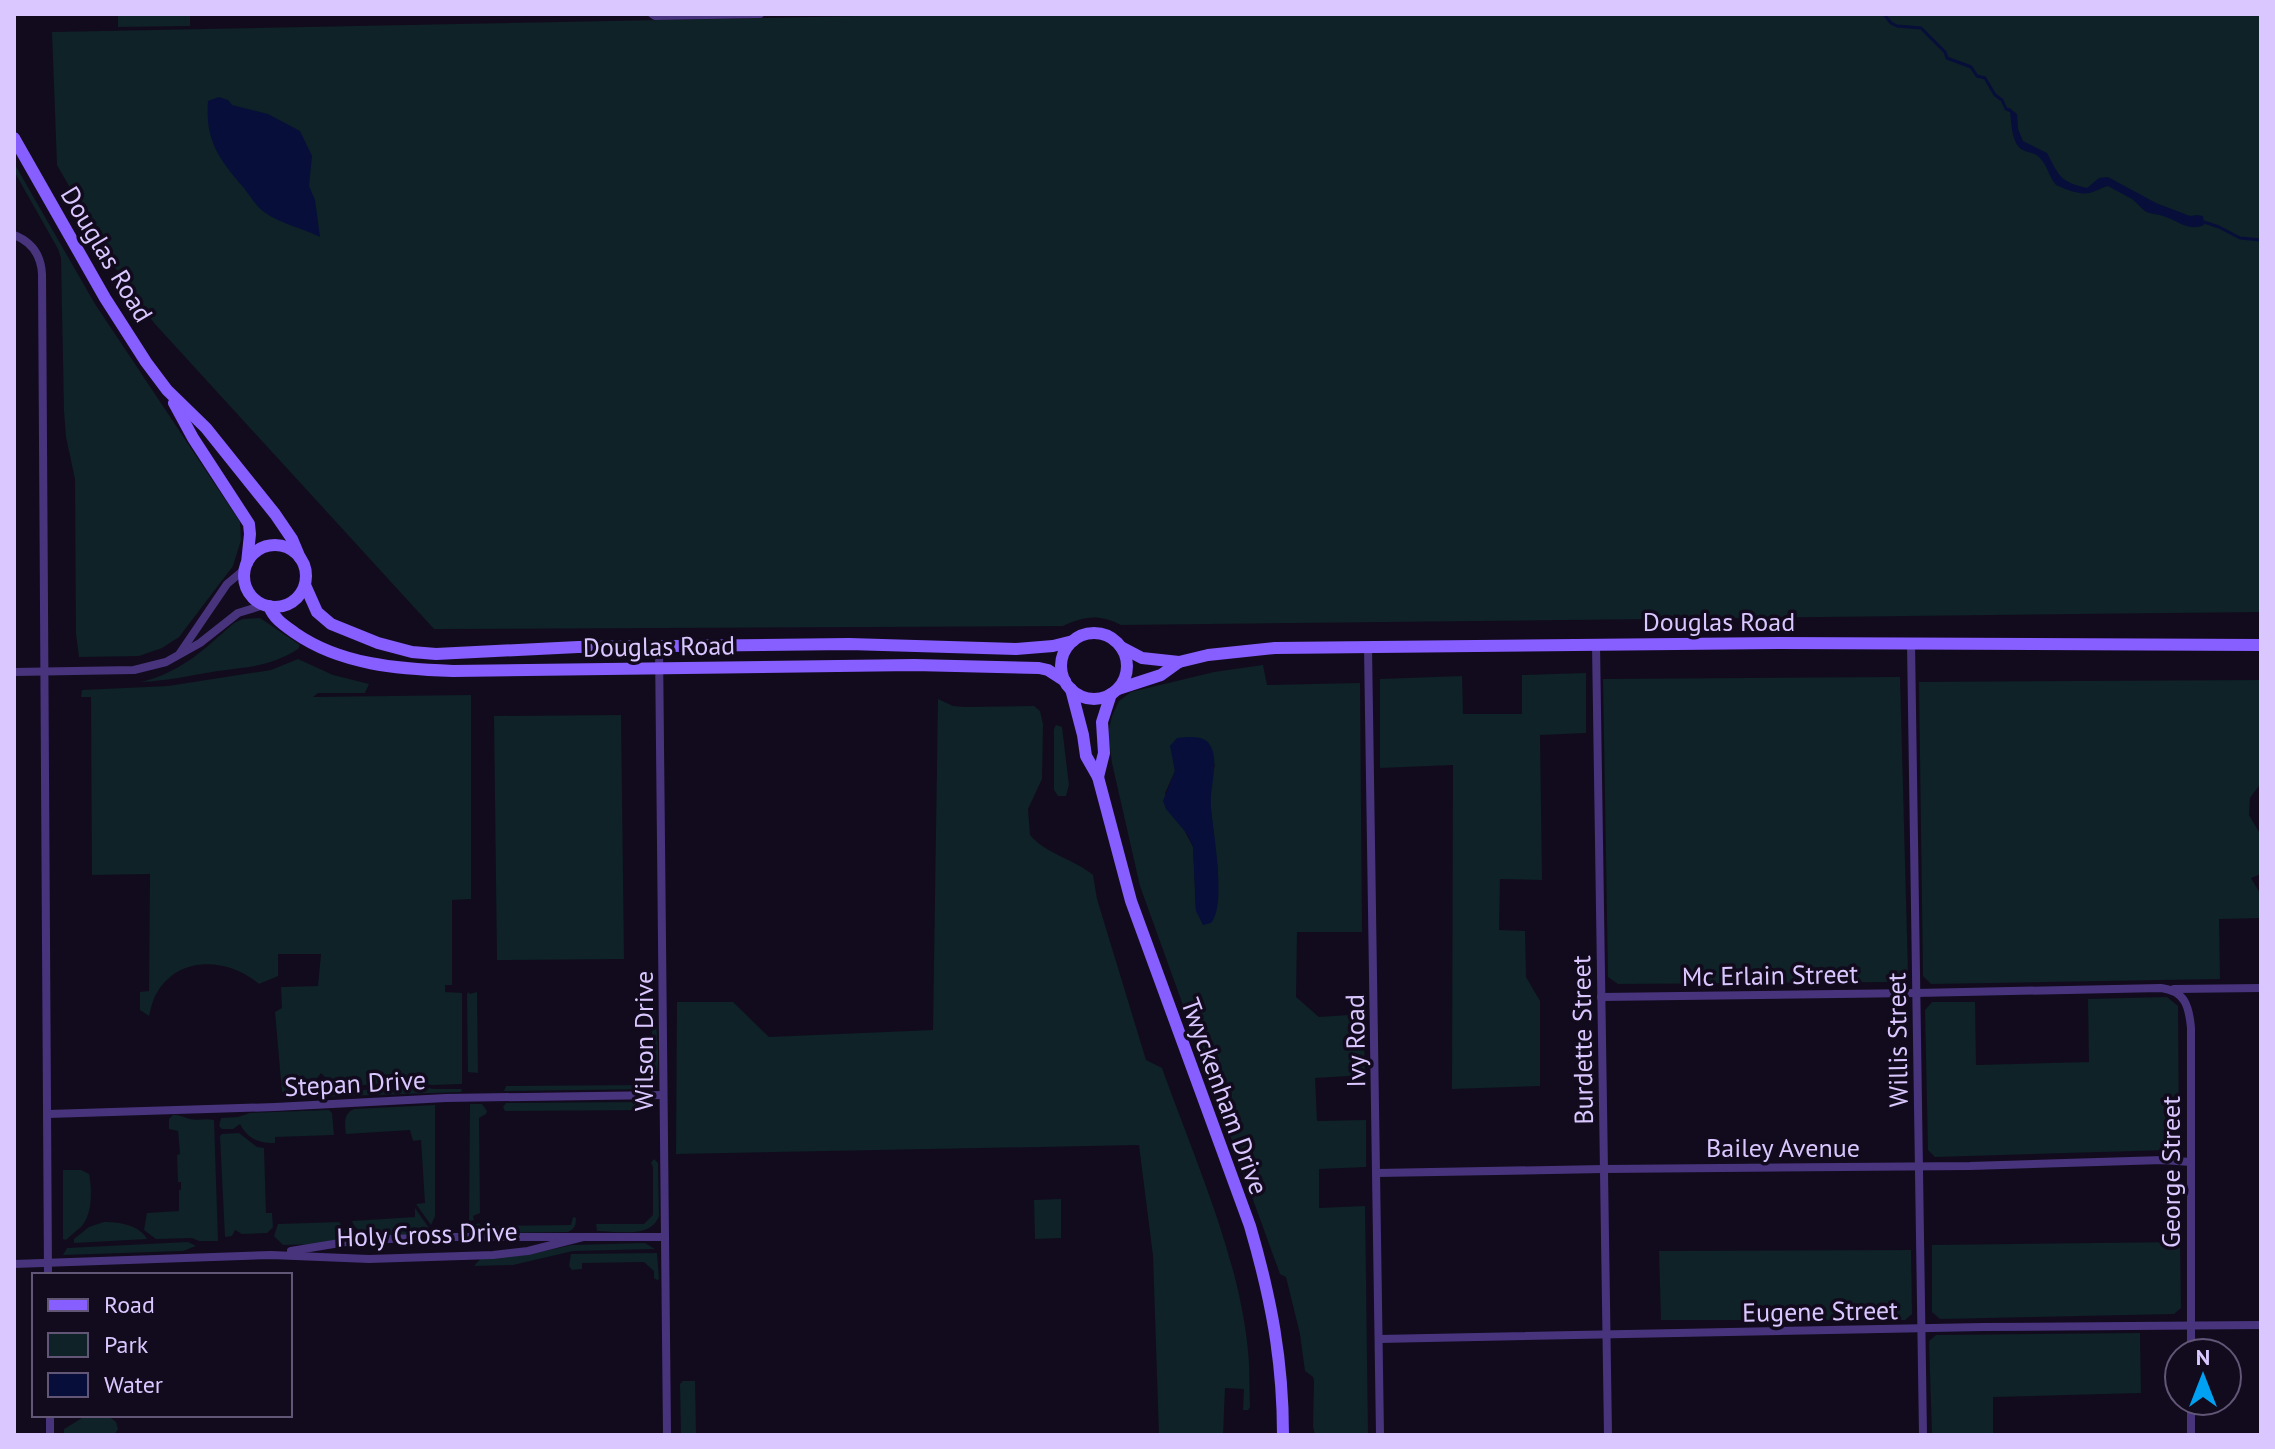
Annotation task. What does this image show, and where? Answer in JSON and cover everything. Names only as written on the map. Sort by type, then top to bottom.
[{"type":"street","points":[[652,14],[760,14]]},
{"type":"street","name":"Douglas Road","points":[[14,138],[105,298],[167,390],[193,438],[249,524],[246,566]]},
{"type":"street","points":[[14,235],[33,247],[40,260],[42,274],[48,1273]]},
{"type":"street","name":"Douglas Road","points":[[167,390],[206,428],[275,514],[292,539],[300,558]]},
{"type":"street","points":[[14,672],[134,670],[166,662],[200,643],[238,613],[287,605],[305,585],[304,566],[300,558],[283,547],[272,546],[253,554],[246,566],[227,584],[179,654]]},
{"type":"street","points":[[246,566],[244,577],[250,594],[266,606]]},
{"type":"street","name":"Douglas Road","points":[[305,585],[321,618],[378,643],[412,652],[436,654],[578,647],[849,644],[1016,649],[1073,641]]},
{"type":"street","name":"Douglas Road","points":[[266,606],[273,616],[327,651],[380,665],[414,669],[900,665],[1028,667],[1048,670],[1068,685]]},
{"type":"street","points":[[1103,634],[1121,647],[1127,664],[1123,682],[1114,692],[1100,698],[1090,698],[1079,695],[1068,685],[1061,670],[1062,659],[1073,641],[1082,635],[1103,634]]},
{"type":"street","name":"Willis Street","points":[[1911,643],[1923,1435]]},
{"type":"street","name":"Douglas Road","points":[[1114,692],[1161,675],[1179,662],[1240,650],[1596,644],[2261,645]]},
{"type":"street","name":"Burdette Street","points":[[1596,644],[1608,1435]]},
{"type":"street","name":"Wilson Drive","points":[[659,646],[667,1435]]},
{"type":"street","name":"Douglas Road","points":[[1121,647],[1142,658],[1179,662]]},
{"type":"street","name":"Ivy Road","points":[[1368,647],[1380,1435]]},
{"type":"street","name":"Twyckenham Drive","points":[[1068,685],[1086,756],[1098,777],[1131,901],[1250,1226],[1271,1306],[1280,1363],[1283,1435]]},
{"type":"street","name":"Twyckenham Drive","points":[[1098,777],[1104,753],[1102,722],[1114,692]]},
{"type":"street","points":[[2170,989],[2261,988]]},
{"type":"street","name":"Mc Erlain Street","points":[[1601,997],[2170,989],[2179,994]]},
{"type":"street","name":"George Street","points":[[2179,994],[2188,1005],[2191,1028],[2191,1337]]},
{"type":"street","name":"Stepan Drive","points":[[48,1114],[446,1098],[663,1095]]},
{"type":"street","name":"Bailey Avenue","points":[[1377,1173],[2191,1162]]},
{"type":"street","name":"Holy Cross Drive","points":[[14,1264],[271,1255],[369,1259],[493,1255],[528,1251],[583,1237]]},
{"type":"street","name":"Holy Cross Drive","points":[[271,1255],[358,1240],[665,1237]]},
{"type":"street","name":"Eugene Street","points":[[1379,1339],[2261,1325]]},
{"type":"green space","points":[[118,14],[190,14],[190,26],[118,27]]},
{"type":"green space","points":[[961,14],[2261,14],[2261,612],[1121,625],[1092,618],[1063,626],[434,629],[155,324],[127,288],[57,165],[52,32]]},
{"type":"green space","points":[[14,163],[95,304],[240,522],[241,540],[233,566],[179,637],[162,648],[139,656],[79,657],[76,634],[75,479],[64,411],[61,258],[14,171]]},
{"type":"green space","points":[[260,618],[300,645],[298,649],[256,666],[141,682],[180,666],[234,623]]},
{"type":"green space","points":[[298,659],[333,675],[369,684],[365,693],[318,693],[313,697],[471,695],[471,899],[452,900],[452,985],[445,985],[445,992],[462,993],[462,1084],[432,1085],[411,1081],[330,1088],[329,1081],[321,1073],[314,1082],[313,1090],[282,1092],[275,1012],[282,1008],[281,987],[318,986],[321,954],[278,954],[278,976],[259,984],[234,969],[220,965],[192,966],[168,979],[156,994],[149,1016],[140,1010],[140,992],[149,991],[150,874],[92,875],[91,697],[81,697],[82,690],[168,686],[271,670]]},
{"type":"green space","points":[[1263,665],[1267,685],[1360,683],[1362,932],[1297,932],[1296,997],[1319,1017],[1363,1014],[1365,1075],[1315,1078],[1317,1121],[1366,1120],[1366,1167],[1319,1169],[1319,1208],[1365,1206],[1368,1435],[1315,1435],[1314,1381],[1305,1371],[1300,1334],[1286,1277],[1280,1274],[1239,1161],[1243,1155],[1239,1144],[1232,1141],[1140,886],[1112,763],[1108,733],[1119,701],[1131,692],[1214,672]],"holes":[[[1173,760],[1215,764],[1210,804],[1218,871],[1196,911],[1193,847],[1165,793],[1175,771]]]},
{"type":"green space","points":[[1586,673],[1586,733],[1540,735],[1542,880],[1500,879],[1499,930],[1525,931],[1526,977],[1540,1001],[1540,1086],[1452,1089],[1453,765],[1380,768],[1380,679],[1462,676],[1463,714],[1522,714],[1522,675]]},
{"type":"green space","points":[[1900,677],[1908,974],[1895,982],[1618,984],[1608,977],[1603,679]]},
{"type":"green space","points":[[2261,680],[2261,783],[2250,798],[2249,815],[2261,833],[2261,874],[2251,878],[2261,895],[2261,918],[2219,919],[2220,979],[1931,984],[1923,976],[1919,682]]},
{"type":"green space","points":[[938,699],[953,706],[1034,706],[1040,711],[1043,724],[1042,779],[1028,809],[1030,835],[1044,847],[1093,875],[1097,899],[1146,1060],[1162,1068],[1214,1208],[1236,1280],[1248,1351],[1250,1407],[1243,1410],[1244,1389],[1225,1388],[1223,1435],[1159,1435],[1153,1256],[1139,1145],[676,1154],[677,1002],[733,1002],[769,1037],[933,1030]]},
{"type":"green space","points":[[621,715],[624,959],[497,960],[494,716]]},
{"type":"green space","points":[[1056,725],[1062,727],[1069,785],[1066,796],[1058,796],[1054,790]]},
{"type":"green space","points":[[469,992],[477,992],[478,1073],[468,1072]]},
{"type":"green space","points":[[2167,997],[2178,1006],[2179,1140],[2169,1150],[1935,1157],[1928,1150],[1925,1010],[1932,1002],[1975,1002],[1976,1065],[2089,1062],[2088,999]]},
{"type":"green space","points":[[644,1023],[656,1023],[658,1049],[658,1068],[649,1089],[504,1091],[506,1086],[643,1085],[643,1076],[647,1076],[647,1070],[653,1069],[652,1027]]},
{"type":"green space","points":[[412,1085],[462,1089],[461,1092],[286,1098]]},
{"type":"green space","points":[[506,1103],[647,1104],[644,1110],[505,1111],[503,1107]]},
{"type":"green space","points":[[470,1104],[482,1104],[487,1111],[479,1118],[480,1213],[473,1216],[474,1220],[471,1221],[469,1220]]},
{"type":"green space","points":[[435,1105],[435,1216],[431,1225],[416,1204],[425,1203],[421,1140],[413,1141],[410,1130],[346,1134],[345,1123],[346,1116],[354,1109]]},
{"type":"green space","points":[[329,1110],[334,1135],[275,1137],[275,1143],[269,1143],[250,1136],[240,1124],[233,1129],[219,1126],[221,1118],[250,1113]]},
{"type":"green space","points":[[173,1115],[193,1120],[214,1120],[218,1241],[156,1239],[144,1230],[147,1213],[179,1211],[178,1131],[169,1129],[169,1119]]},
{"type":"green space","points":[[239,1133],[257,1147],[264,1148],[266,1213],[272,1213],[273,1227],[267,1233],[242,1234],[235,1230],[232,1236],[225,1237],[220,1136]]},
{"type":"green space","points":[[654,1159],[658,1163],[659,1216],[655,1223],[641,1231],[597,1231],[596,1224],[644,1224],[653,1215],[651,1163]]},
{"type":"green space","points":[[63,1170],[81,1170],[89,1174],[91,1187],[90,1208],[85,1222],[66,1240],[63,1239]]},
{"type":"green space","points":[[1061,1199],[1061,1238],[1035,1239],[1034,1200]]},
{"type":"green space","points":[[415,1208],[429,1228],[422,1233],[372,1235],[356,1228],[352,1221],[415,1217]]},
{"type":"green space","points":[[573,1217],[576,1218],[575,1225],[568,1232],[474,1233],[469,1230],[479,1223],[481,1226],[489,1222],[489,1226],[571,1225]]},
{"type":"green space","points":[[104,1222],[128,1225],[139,1230],[147,1239],[74,1243],[74,1239],[89,1227]]},
{"type":"green space","points":[[339,1222],[350,1238],[322,1244],[283,1245],[274,1236],[278,1224]]},
{"type":"green space","points":[[188,1242],[196,1246],[183,1251],[63,1255],[67,1248]]},
{"type":"green space","points":[[2180,1242],[2181,1308],[2174,1314],[1940,1319],[1932,1312],[1932,1245]]},
{"type":"green space","points":[[645,1243],[655,1249],[573,1251],[513,1265],[474,1266],[481,1258],[527,1255],[572,1245]]},
{"type":"green space","points":[[1911,1250],[1912,1314],[1905,1320],[1661,1320],[1659,1251]]},
{"type":"green space","points":[[657,1253],[657,1280],[654,1271],[644,1262],[582,1263],[582,1269],[572,1270],[569,1266],[571,1254]]},
{"type":"green space","points":[[2140,1333],[2141,1393],[1993,1397],[1993,1435],[1932,1435],[1929,1341],[1936,1335]]},
{"type":"green space","points":[[695,1381],[696,1435],[681,1435],[680,1384]]},
{"type":"green space","points":[[84,1417],[110,1417],[118,1429],[114,1435],[64,1435],[64,1429]]},
{"type":"water","points":[[219,97],[232,105],[268,114],[300,131],[312,156],[309,186],[315,200],[320,237],[264,212],[227,168],[211,138],[209,127],[208,101]]},
{"type":"water","points":[[2009,108],[2017,114],[2023,141],[2047,153],[2058,173],[2071,183],[2087,188],[2099,178],[2108,177],[2156,203],[2190,216],[2203,216],[2204,225],[2188,226],[2147,212],[2132,199],[2108,186],[2085,193],[2056,185],[2039,157],[2023,150],[2015,142],[2010,112],[2007,111]]},
{"type":"water","points":[[1177,738],[1206,740],[1214,758],[1211,800],[1218,901],[1211,923],[1203,925],[1196,911],[1193,847],[1163,801],[1175,771],[1170,746]]},
{"type":"waterway","points":[[1884,14],[1897,26],[1921,28],[1945,52],[1947,58],[1971,67],[1977,76],[1985,78],[1995,95],[2010,110]]},
{"type":"waterway","points":[[2201,221],[2240,238],[2261,240]]}]
